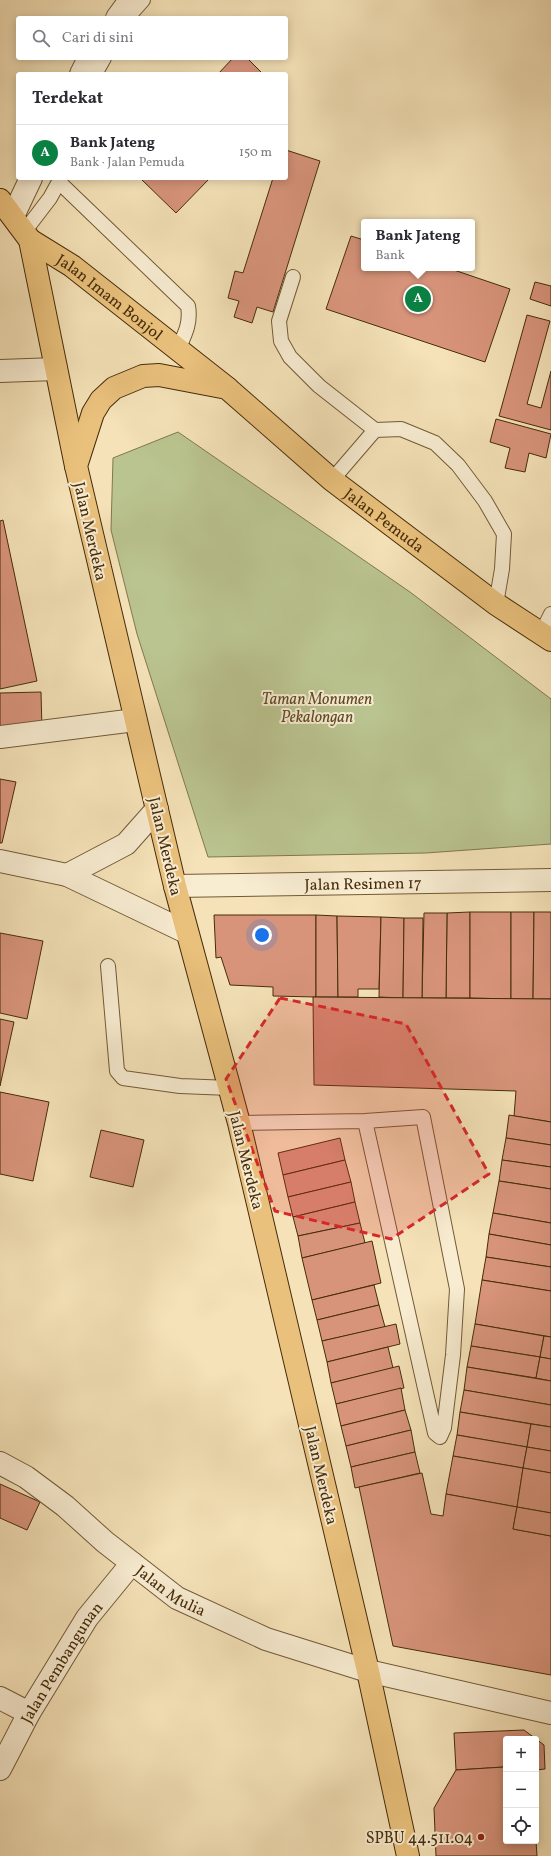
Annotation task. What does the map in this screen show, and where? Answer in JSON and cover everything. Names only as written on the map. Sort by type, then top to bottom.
[{"type":"main road","name":"Jalan Imam Bonjol","points":[[14,222],[227,388]]},
{"type":"main road","name":"Jalan Merdeka","points":[[14,222],[56,369],[76,466],[186,932],[239,1123],[368,1671],[408,1856]]},
{"type":"main road","points":[[76,466],[93,413],[102,400],[114,388],[143,376],[159,375],[227,388]]},
{"type":"main road","name":"Jalan Pemuda","points":[[227,388],[332,480],[496,604],[546,637]]},
{"type":"street","points":[[118,16],[130,0]]},
{"type":"street","points":[[82,72],[88,60]]},
{"type":"street","points":[[14,222],[30,180]]},
{"type":"street","points":[[0,371],[56,369]]},
{"type":"street","points":[[0,737],[135,720]]},
{"type":"street","points":[[67,875],[126,844],[157,809]]},
{"type":"street","points":[[0,861],[67,875],[186,932]]},
{"type":"street","name":"Jalan Resimen 17","points":[[175,886],[551,880]]},
{"type":"street","name":"Jalan Mulia","points":[[0,1463],[26,1477],[54,1498],[104,1542],[177,1598],[266,1639],[368,1671],[551,1713]]},
{"type":"street","name":"Jalan Pembangunan","points":[[0,1769],[29,1713],[87,1618],[132,1563]]},
{"type":"street","points":[[0,1698],[29,1713]]},
{"type":"lane","points":[[129,16],[143,0]]},
{"type":"lane","points":[[96,72],[103,60]]},
{"type":"lane","points":[[14,222],[60,181],[188,306],[190,317],[186,332],[178,349]]},
{"type":"lane","points":[[293,277],[279,321],[281,341],[290,357],[318,386],[375,430],[401,429],[435,443],[458,465],[485,501],[504,534],[502,569],[496,604]]},
{"type":"lane","points":[[332,480],[375,430]]},
{"type":"lane","points":[[546,637],[551,614]]},
{"type":"lane","points":[[108,966],[117,1071],[123,1078],[180,1086],[230,1088]]},
{"type":"lane","points":[[239,1123],[365,1121],[423,1117],[457,1289],[453,1355],[444,1428],[440,1437],[434,1433],[365,1121]]},
{"type":"highlighted area","points":[[280,998],[406,1024],[489,1174],[391,1239],[275,1211],[226,1079]]},
{"type":"green space","name":"Taman Monumen Pekalongan","points":[[178,432],[410,592],[551,699],[551,844],[426,853],[208,857],[137,634],[111,530],[113,458]]},
{"type":"building","points":[[231,60],[249,60],[261,72],[220,72]]},
{"type":"building","points":[[288,151],[320,161],[273,312],[257,307],[252,323],[234,317],[239,301],[228,298],[235,271],[243,273],[272,180],[288,180]]},
{"type":"building","points":[[142,180],[208,180],[176,213]]},
{"type":"building","points":[[351,236],[361,239],[361,271],[457,271],[510,289],[485,362],[326,309]]},
{"type":"building","points":[[535,282],[551,286],[551,306],[530,299]]},
{"type":"building","points":[[527,315],[550,321],[527,404],[541,408],[551,371],[551,430],[499,416]]},
{"type":"building","points":[[496,419],[551,434],[546,458],[529,453],[525,472],[505,468],[510,448],[490,442]]},
{"type":"building","points":[[3,520],[37,681],[0,689],[0,521]]},
{"type":"building","points":[[41,692],[42,730],[0,731],[0,693]]},
{"type":"building","points":[[0,779],[16,782],[2,843],[0,843]]},
{"type":"building","points":[[470,912],[470,998],[446,998],[447,913]]},
{"type":"building","points":[[470,912],[511,912],[511,999],[470,998]]},
{"type":"building","points":[[511,912],[534,912],[533,999],[511,999]]},
{"type":"building","points":[[534,912],[551,912],[551,999],[533,999]]},
{"type":"building","points":[[424,913],[447,913],[446,998],[422,998]]},
{"type":"building","points":[[214,915],[316,915],[316,997],[273,996],[273,987],[230,985],[221,957],[216,958]]},
{"type":"building","points":[[316,915],[337,916],[338,997],[316,997]]},
{"type":"building","points":[[337,916],[381,917],[379,989],[358,989],[358,997],[338,997]]},
{"type":"building","points":[[381,917],[404,918],[403,998],[379,997]]},
{"type":"building","points":[[404,918],[423,918],[422,998],[403,998]]},
{"type":"building","points":[[0,933],[43,941],[27,1019],[0,1013]]},
{"type":"building","points":[[313,997],[551,999],[551,1122],[514,1116],[516,1091],[314,1085]]},
{"type":"building","points":[[0,1019],[14,1022],[0,1086]]},
{"type":"building","points":[[0,1092],[49,1102],[33,1181],[0,1174]]},
{"type":"building","points":[[509,1115],[551,1122],[551,1145],[506,1138]]},
{"type":"building","points":[[101,1130],[144,1140],[133,1187],[90,1177]]},
{"type":"building","points":[[340,1138],[345,1160],[283,1175],[278,1153]]},
{"type":"building","points":[[506,1138],[551,1145],[551,1167],[502,1160]]},
{"type":"building","points":[[345,1160],[351,1182],[288,1197],[283,1175]]},
{"type":"building","points":[[502,1160],[551,1167],[551,1189],[499,1181]]},
{"type":"building","points":[[499,1181],[551,1189],[551,1223],[493,1213]]},
{"type":"building","points":[[351,1182],[355,1202],[293,1217],[288,1197]]},
{"type":"building","points":[[355,1202],[360,1223],[298,1236],[293,1217]]},
{"type":"building","points":[[493,1213],[551,1223],[551,1245],[489,1234]]},
{"type":"building","points":[[360,1223],[365,1243],[302,1258],[298,1236]]},
{"type":"building","points":[[489,1234],[551,1245],[551,1267],[486,1257]]},
{"type":"building","points":[[372,1241],[381,1283],[312,1300],[302,1258]]},
{"type":"building","points":[[486,1257],[551,1267],[551,1291],[482,1280]]},
{"type":"building","points":[[482,1280],[551,1291],[551,1337],[475,1324]]},
{"type":"building","points":[[374,1285],[379,1305],[317,1320],[312,1300]]},
{"type":"building","points":[[379,1305],[385,1327],[322,1341],[317,1320]]},
{"type":"building","points":[[396,1324],[400,1344],[327,1362],[322,1341]]},
{"type":"building","points":[[475,1324],[544,1336],[540,1357],[471,1346]]},
{"type":"building","points":[[544,1336],[551,1337],[551,1359],[540,1357]]},
{"type":"building","points":[[471,1346],[540,1357],[536,1378],[467,1367]]},
{"type":"building","points":[[388,1347],[393,1368],[331,1383],[327,1362]]},
{"type":"building","points":[[540,1357],[551,1359],[551,1381],[536,1378]]},
{"type":"building","points":[[399,1366],[404,1388],[336,1404],[331,1383]]},
{"type":"building","points":[[467,1367],[551,1381],[551,1405],[464,1390]]},
{"type":"building","points":[[401,1388],[405,1410],[341,1426],[336,1404]]},
{"type":"building","points":[[464,1390],[551,1405],[551,1427],[460,1412]]},
{"type":"building","points":[[405,1410],[411,1430],[346,1446],[341,1426]]},
{"type":"building","points":[[460,1412],[531,1424],[527,1447],[457,1435]]},
{"type":"building","points":[[531,1424],[551,1427],[551,1451],[527,1447]]},
{"type":"building","points":[[411,1430],[415,1452],[351,1467],[346,1446]]},
{"type":"building","points":[[457,1435],[527,1447],[523,1468],[453,1456]]},
{"type":"building","points":[[527,1447],[551,1451],[551,1473],[523,1468]]},
{"type":"building","points":[[415,1452],[420,1473],[355,1488],[351,1467]]},
{"type":"building","points":[[453,1456],[523,1468],[517,1507],[446,1494]]},
{"type":"building","points":[[523,1468],[551,1473],[551,1513],[517,1507]]},
{"type":"building","points":[[422,1473],[431,1514],[443,1516],[446,1494],[517,1507],[513,1529],[551,1536],[551,1675],[393,1646],[359,1487]]},
{"type":"building","points":[[0,1484],[40,1502],[27,1530],[0,1518]]},
{"type":"building","points":[[517,1507],[551,1513],[551,1536],[513,1529]]},
{"type":"building","points":[[524,1730],[532,1736],[503,1736],[503,1767],[456,1770],[454,1733]]},
{"type":"building","points":[[539,1741],[544,1745],[545,1769],[539,1770]]},
{"type":"building","points":[[503,1767],[503,1844],[536,1844],[537,1856],[436,1856],[434,1808],[456,1770]]},
{"type":"place","name":"Bank Jateng","points":[[418,299]]},
{"type":"place","name":"SPBU 44.511.04","points":[[481,1837]]}]
